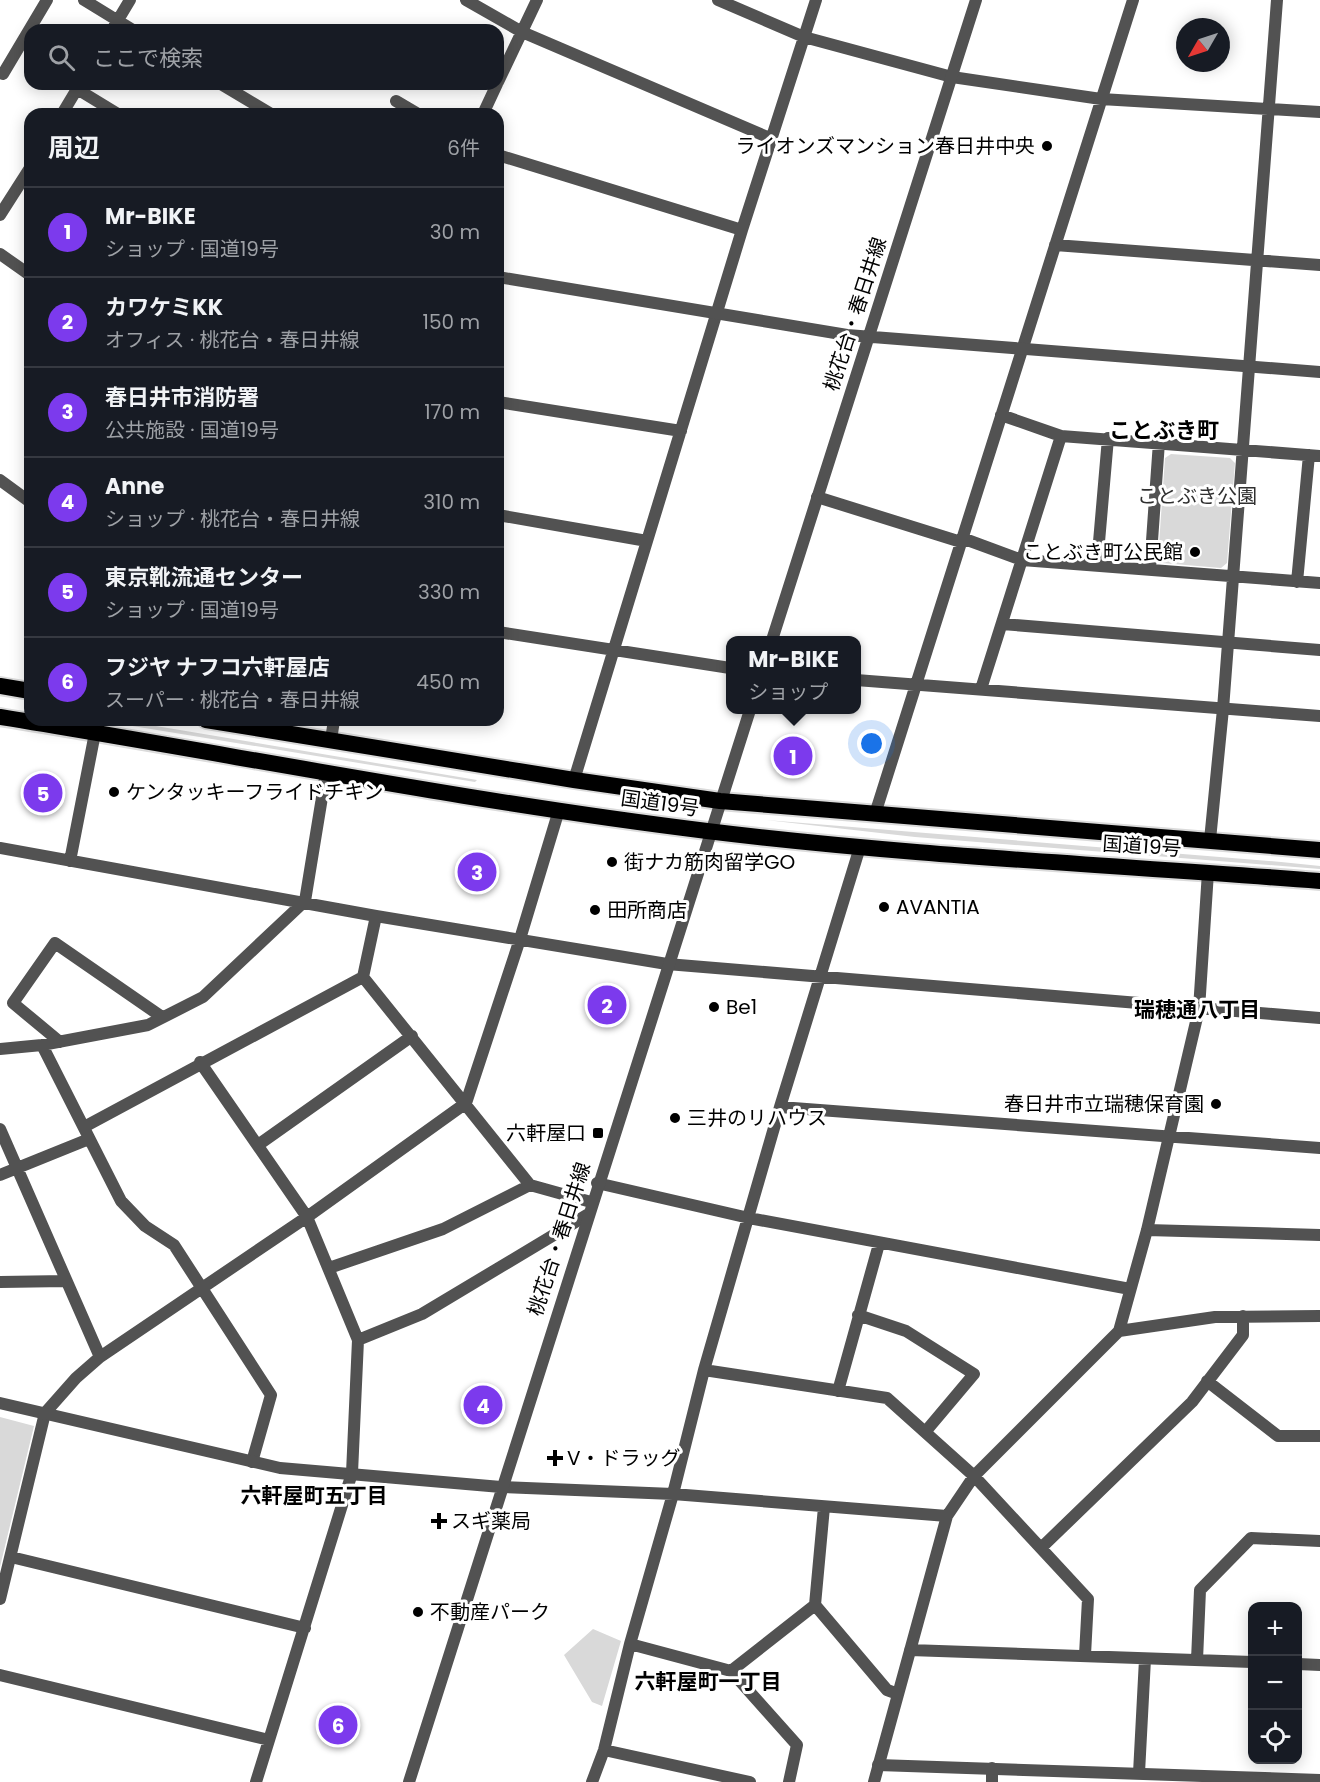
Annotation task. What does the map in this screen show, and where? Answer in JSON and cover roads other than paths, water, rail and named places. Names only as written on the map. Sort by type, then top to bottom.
[{"type":"highway","points":[[0,686],[24,690]]},
{"type":"highway","name":"国道19号","points":[[0,717],[24,721]]},
{"type":"highway","name":"国道19号","points":[[50,726],[326,773],[710,831],[860,847],[1320,881]]},
{"type":"highway","name":"国道19号","points":[[244,726],[574,780],[720,801],[1320,850]]},
{"type":"street","points":[[33,24],[47,0]]},
{"type":"street","points":[[84,0],[113,24]]},
{"type":"street","points":[[115,24],[129,0]]},
{"type":"street","points":[[466,0],[522,32],[772,139]]},
{"type":"street","points":[[504,70],[537,0]]},
{"type":"street","points":[[718,0],[804,37],[952,77],[1101,99],[1320,112]]},
{"type":"street","points":[[574,780],[742,230],[816,0]]},
{"type":"street","name":"桃花台・春日井線","points":[[772,636],[976,0]]},
{"type":"street","points":[[875,814],[1133,0]]},
{"type":"street","points":[[1210,840],[1223,709],[1277,0]]},
{"type":"street","points":[[3,74],[24,39]]},
{"type":"street","points":[[65,108],[76,90]]},
{"type":"street","points":[[84,90],[109,108]]},
{"type":"street","points":[[231,90],[261,108]]},
{"type":"street","points":[[486,108],[495,90]]},
{"type":"street","points":[[396,100],[409,108]]},
{"type":"street","points":[[504,157],[742,230]]},
{"type":"street","points":[[0,215],[24,189]]},
{"type":"street","points":[[1055,245],[1320,265]]},
{"type":"street","points":[[0,254],[24,271]]},
{"type":"street","points":[[504,278],[868,337],[1320,372]]},
{"type":"street","points":[[504,403],[681,431]]},
{"type":"street","points":[[1001,415],[1061,436],[1314,456],[1297,582]]},
{"type":"street","points":[[981,689],[1061,436]]},
{"type":"street","points":[[1097,565],[1108,438]]},
{"type":"street","points":[[1150,569],[1159,442]]},
{"type":"street","points":[[0,480],[24,498]]},
{"type":"street","points":[[817,497],[1022,560],[1320,583]]},
{"type":"street","points":[[504,516],[647,541]]},
{"type":"street","points":[[1002,624],[1320,650]]},
{"type":"street","points":[[504,633],[726,667]]},
{"type":"street","points":[[861,680],[1320,716]]},
{"type":"street","name":"桃花台・春日井線","points":[[409,1782],[591,1202],[749,714]]},
{"type":"street","points":[[331,740],[333,726]]},
{"type":"street","points":[[70,861],[95,734]]},
{"type":"street","points":[[0,1049],[42,1045],[148,1025],[203,997],[305,901],[326,773]]},
{"type":"street","points":[[0,1599],[45,1413],[76,1378],[100,1357],[307,1217],[466,1103],[520,939],[559,810]]},
{"type":"street","points":[[592,1782],[604,1750],[630,1644],[673,1494],[704,1370],[780,1107],[860,847]]},
{"type":"street","points":[[0,848],[305,901],[376,916],[667,964],[1320,1018]]},
{"type":"street","points":[[874,1782],[947,1516],[974,1476],[1119,1331],[1147,1230],[1199,1009],[1208,872]]},
{"type":"street","points":[[363,977],[376,916]]},
{"type":"street","points":[[60,1042],[14,1003],[55,944],[162,1017]]},
{"type":"street","points":[[363,977],[530,1185],[591,1202]]},
{"type":"street","points":[[84,1127],[200,1062],[363,977]]},
{"type":"street","points":[[258,1145],[412,1036]]},
{"type":"street","points":[[42,1045],[121,1201],[144,1226],[174,1245],[271,1395],[252,1462]]},
{"type":"street","points":[[200,1062],[307,1217],[358,1340],[352,1473],[256,1782]]},
{"type":"street","points":[[780,1107],[1320,1148]]},
{"type":"street","points":[[0,1129],[100,1357]]},
{"type":"street","points":[[0,1175],[89,1139]]},
{"type":"street","points":[[597,1184],[879,1244],[1130,1289]]},
{"type":"street","points":[[329,1268],[443,1229],[530,1185]]},
{"type":"street","points":[[358,1340],[422,1314],[587,1215]]},
{"type":"street","points":[[1147,1230],[1320,1235]]},
{"type":"street","points":[[838,1391],[879,1244]]},
{"type":"street","points":[[0,1282],[66,1281]]},
{"type":"street","points":[[858,1315],[906,1331],[974,1374],[926,1431]]},
{"type":"street","points":[[1041,1548],[1192,1402],[1243,1335],[1243,1316]]},
{"type":"street","points":[[1119,1331],[1215,1317],[1320,1316]]},
{"type":"street","points":[[704,1370],[887,1398],[974,1476],[1088,1599],[1085,1656]]},
{"type":"street","points":[[1207,1381],[1278,1436],[1320,1436]]},
{"type":"street","points":[[0,1403],[280,1468],[501,1487],[673,1494],[824,1508],[947,1516]]},
{"type":"street","points":[[824,1508],[815,1605],[887,1690],[897,1694]]},
{"type":"street","points":[[1197,1659],[1200,1590],[1251,1538],[1320,1541]]},
{"type":"street","points":[[11,1557],[305,1628]]},
{"type":"street","points":[[731,1671],[815,1605]]},
{"type":"street","points":[[630,1644],[731,1671],[797,1745],[789,1782]]},
{"type":"street","points":[[910,1650],[1248,1662]]},
{"type":"street","points":[[1139,1773],[1145,1659]]},
{"type":"street","points":[[1302,1664],[1320,1665]]},
{"type":"street","points":[[0,1675],[269,1740]]},
{"type":"street","points":[[604,1750],[750,1782]]},
{"type":"street","points":[[878,1765],[992,1768],[1077,1777],[1139,1773],[1320,1780]]},
{"type":"street","points":[[992,1768],[992,1782]]},
{"type":"place","name":"ライオンズマンション春日井中央","points":[[1047,146]]},
{"type":"place","name":"ことぶき町公民館","points":[[1195,552]]},
{"type":"place","name":"Mr-BIKE","points":[[793,756]]},
{"type":"place","name":"ケンタッキーフライドチキン","points":[[114,792]]},
{"type":"place","name":"東京靴流通センター","points":[[43,793]]},
{"type":"place","name":"街ナカ筋肉留学GO","points":[[612,862]]},
{"type":"place","name":"春日井市消防署","points":[[477,872]]},
{"type":"place","name":"AVANTIA","points":[[884,907]]},
{"type":"place","name":"田所商店","points":[[595,910]]},
{"type":"place","name":"カワケミKK","points":[[607,1005]]},
{"type":"place","name":"Be1","points":[[714,1007]]},
{"type":"place","name":"春日井市立瑞穂保育園","points":[[1216,1104]]},
{"type":"place","name":"三井のリハウス","points":[[675,1118]]},
{"type":"place","name":"六軒屋口","points":[[598,1133]]},
{"type":"place","name":"Anne","points":[[483,1405]]},
{"type":"place","name":"V・ドラッグ","points":[[555,1458]]},
{"type":"place","name":"スギ薬局","points":[[439,1521]]},
{"type":"place","name":"不動産パーク","points":[[418,1612]]},
{"type":"place","name":"フジヤ ナフコ六軒屋店","points":[[338,1725]]},
{"type":"district","name":"ことぶき町","points":[[1164,430]]},
{"type":"district","name":"瑞穂通八丁目","points":[[1197,1009]]},
{"type":"district","name":"六軒屋町五丁目","points":[[314,1495]]},
{"type":"district","name":"六軒屋町一丁目","points":[[708,1681]]},
{"type":"park label","name":"ことぶき公園","points":[[1197,496]]}]
